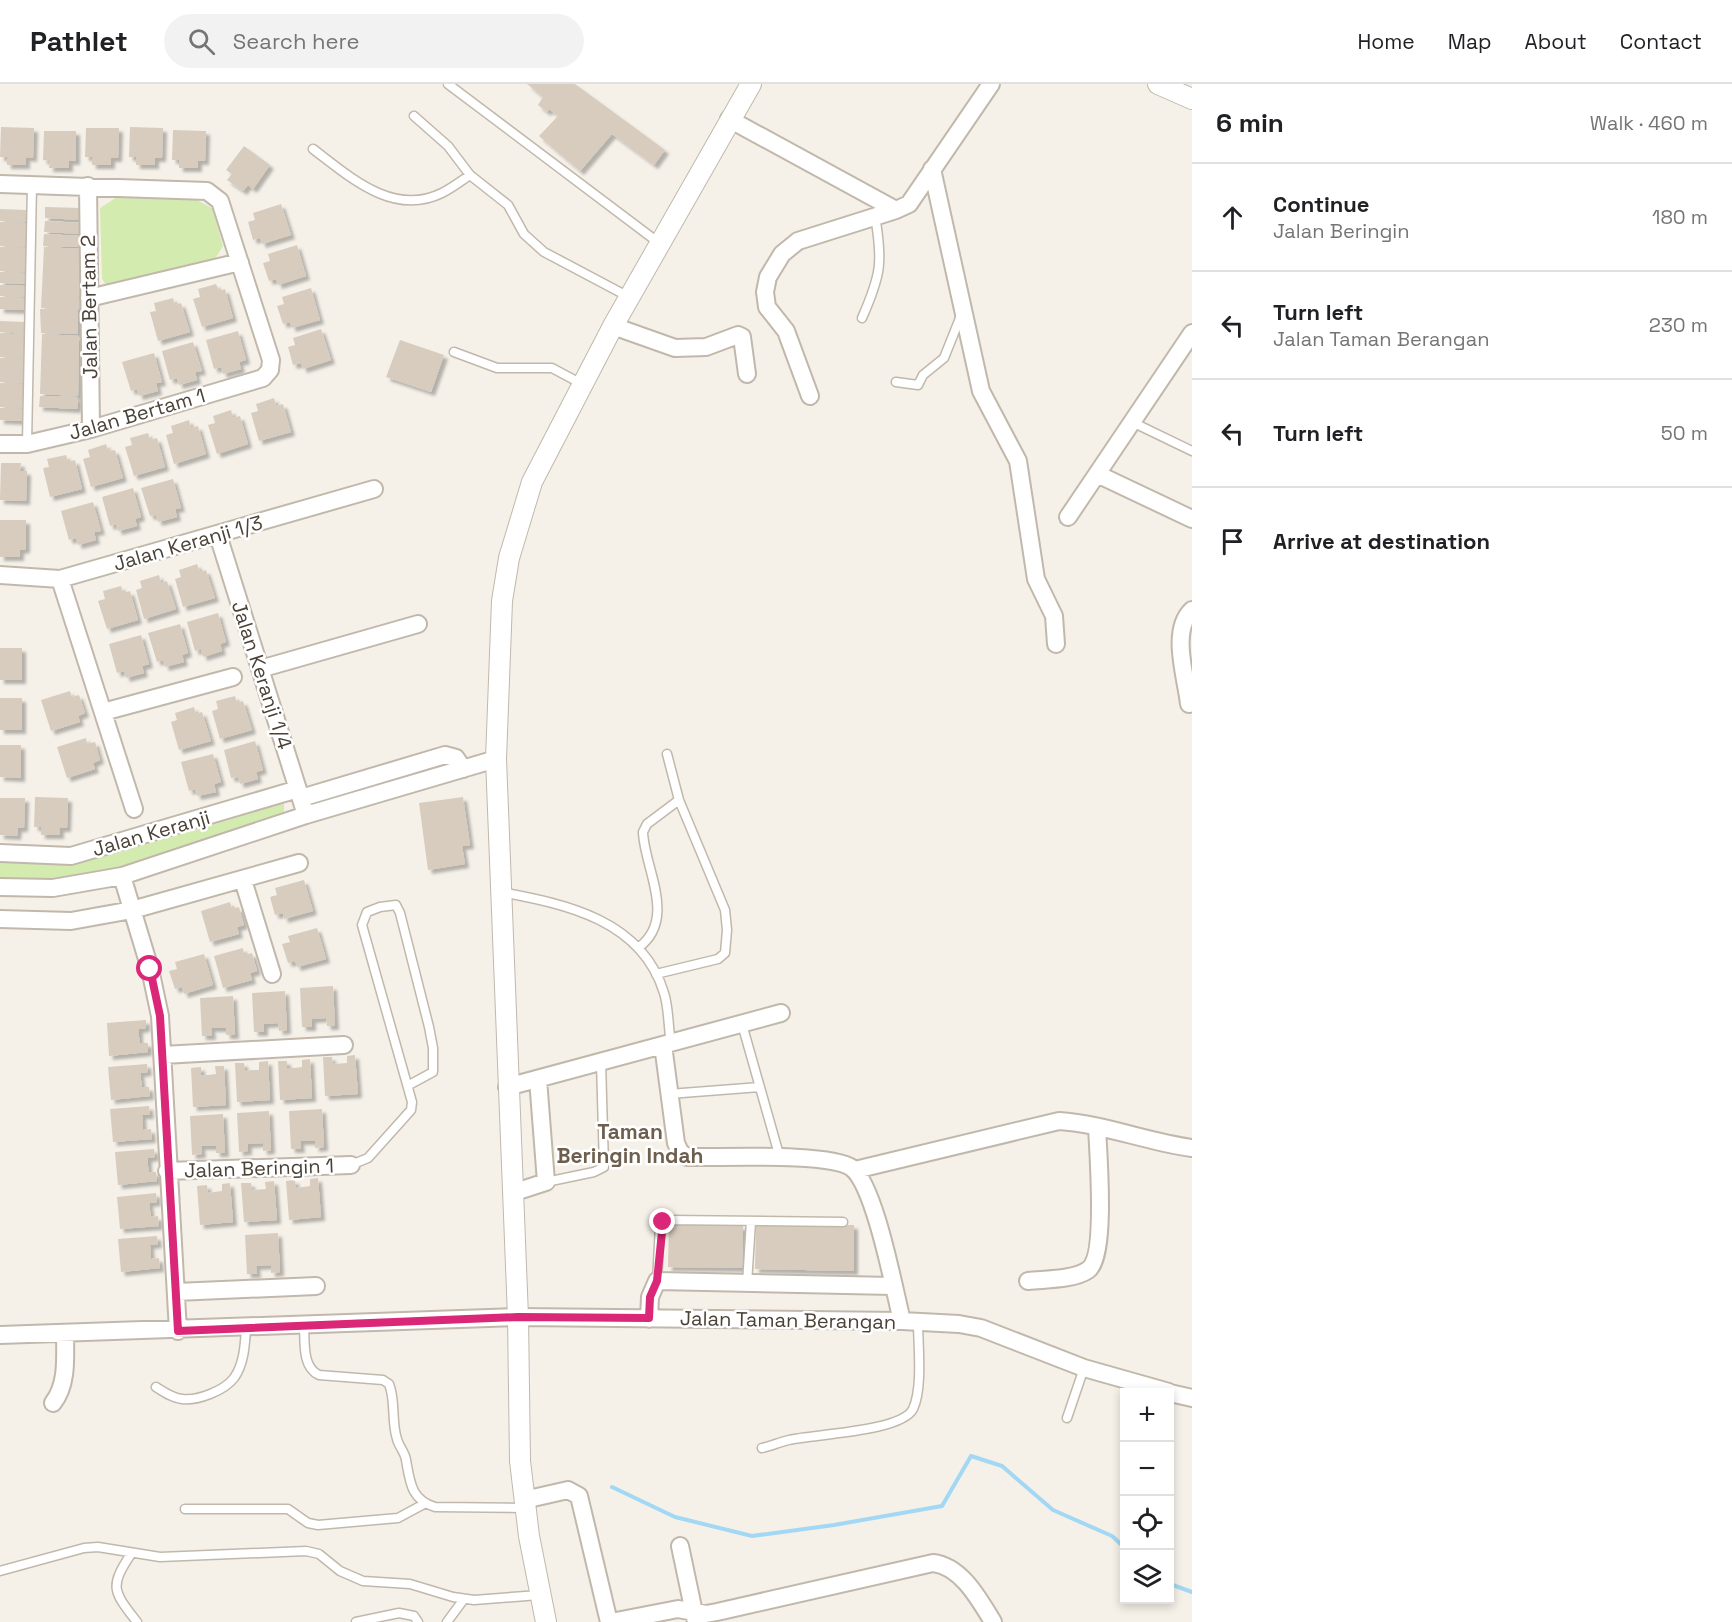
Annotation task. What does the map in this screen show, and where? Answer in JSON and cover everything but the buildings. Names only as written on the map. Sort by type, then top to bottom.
[{"type":"street","points":[[546,1622],[539,1595],[524,1504],[520,1461],[518,1317],[507,1087],[496,759],[502,601],[508,558],[532,482],[628,297],[750,84]]},
{"type":"street","points":[[810,396],[786,331],[767,308],[765,292],[768,277],[782,254],[798,241],[909,204],[991,84]]},
{"type":"street","points":[[1158,84],[1192,99]]},
{"type":"street","points":[[729,120],[896,210]]},
{"type":"street","points":[[932,169],[981,391],[1018,461],[1036,579],[1054,616],[1056,644]]},
{"type":"street","points":[[0,184],[207,191],[215,194],[220,201],[240,262],[89,298]]},
{"type":"street","name":"Jalan Bertam 2","points":[[88,186],[91,429]]},
{"type":"street","name":"Jalan Bertam 1","points":[[0,444],[27,444],[91,429],[263,378],[270,370],[272,360],[240,262]]},
{"type":"street","points":[[613,326],[675,348],[706,348],[738,335],[742,337],[747,374]]},
{"type":"street","points":[[1068,517],[1192,333]]},
{"type":"street","points":[[1097,474],[1192,519]]},
{"type":"street","name":"Jalan Keranji 1/3","points":[[0,575],[60,579],[374,489]]},
{"type":"street","name":"Jalan Keranji 1/4","points":[[218,535],[306,815]]},
{"type":"street","points":[[60,579],[134,809]]},
{"type":"street","points":[[1189,704],[1180,632],[1185,617],[1192,610]]},
{"type":"street","points":[[260,669],[418,624]]},
{"type":"street","points":[[103,712],[233,677]]},
{"type":"street","name":"Jalan Keranji","points":[[0,853],[71,856],[445,755],[456,758],[463,769]]},
{"type":"street","points":[[0,887],[53,888],[122,876],[306,815],[496,759]]},
{"type":"street","points":[[0,919],[71,921],[132,910],[299,863]]},
{"type":"street","points":[[122,876],[157,994],[163,1055],[167,1171],[178,1331]]},
{"type":"street","points":[[243,880],[272,974]]},
{"type":"street","points":[[507,1087],[781,1013]]},
{"type":"street","points":[[667,1044],[669,1094],[676,1143],[680,1152],[687,1158],[831,1161],[846,1164],[855,1170],[870,1197],[893,1286],[910,1321]]},
{"type":"street","points":[[163,1055],[344,1045]]},
{"type":"street","points":[[512,1193],[546,1182],[538,1079]]},
{"type":"street","points":[[855,1170],[1059,1121],[1097,1127],[1152,1142],[1192,1148]]},
{"type":"street","points":[[1028,1281],[1079,1274],[1090,1269],[1095,1260],[1101,1213],[1097,1127]]},
{"type":"street","name":"Jalan Beringin 1","points":[[167,1171],[351,1165]]},
{"type":"street","points":[[649,1318],[650,1297],[657,1281],[893,1286]]},
{"type":"street","points":[[176,1292],[316,1286]]},
{"type":"street","name":"Jalan Taman Berangan","points":[[0,1335],[178,1331],[518,1317],[910,1321],[981,1328],[1084,1368],[1152,1388]]},
{"type":"street","points":[[53,1404],[58,1396],[65,1370],[65,1333]]},
{"type":"street","name":"Jalan Taman Berangan","points":[[1174,1394],[1192,1398]]},
{"type":"street","points":[[524,1504],[568,1490],[579,1496],[610,1622],[665,1610],[696,1617],[933,1563],[946,1565],[955,1572],[993,1622]]},
{"type":"street","points":[[680,1546],[696,1617]]},
{"type":"lane","points":[[448,84],[659,243]]},
{"type":"lane","points":[[414,116],[448,146],[470,175],[508,205],[524,234],[544,252],[628,297]]},
{"type":"lane","points":[[313,149],[353,180],[381,196],[415,201],[441,193],[470,175]]},
{"type":"lane","points":[[27,444],[32,184]]},
{"type":"lane","points":[[862,318],[880,271],[880,248],[875,216]]},
{"type":"lane","points":[[896,382],[918,385],[923,375],[944,358],[964,307]]},
{"type":"lane","points":[[454,351],[497,369],[552,368],[582,385]]},
{"type":"lane","points":[[1132,422],[1192,451]]},
{"type":"lane","points":[[656,974],[703,964],[725,953],[727,930],[725,910],[679,800],[668,754]]},
{"type":"lane","points":[[639,948],[648,938],[657,918],[655,881],[643,832],[646,824],[679,800]]},
{"type":"lane","points":[[501,892],[554,902],[597,916],[639,948],[665,993],[667,1044]]},
{"type":"lane","points":[[351,1165],[368,1158],[411,1110],[412,1094],[409,1085],[362,926],[367,912],[390,904],[396,905],[400,913],[433,1048],[433,1072],[409,1085]]},
{"type":"lane","points":[[742,1024],[780,1159]]},
{"type":"lane","points":[[546,1182],[594,1172],[604,1167],[601,1062]]},
{"type":"lane","points":[[669,1094],[760,1087]]},
{"type":"lane","points":[[657,1281],[663,1222],[669,1220],[843,1222]]},
{"type":"lane","points":[[747,1284],[752,1221]]},
{"type":"lane","points":[[762,1448],[788,1440],[879,1426],[902,1420],[912,1411],[918,1393],[910,1321]]},
{"type":"lane","points":[[304,1326],[307,1363],[312,1372],[319,1375],[383,1380],[389,1384],[396,1438],[404,1452],[411,1486],[424,1504],[435,1508],[524,1504]]},
{"type":"lane","points":[[156,1387],[182,1399],[194,1398],[225,1386],[233,1379],[241,1364],[246,1328]]},
{"type":"lane","points":[[1067,1418],[1084,1368]]},
{"type":"lane","points":[[185,1509],[288,1509],[308,1523],[318,1525],[398,1518],[424,1504]]},
{"type":"lane","points":[[0,1570],[84,1548],[98,1547],[131,1554],[194,1557],[306,1551],[320,1554],[354,1578],[410,1584],[464,1599],[492,1600],[539,1595]]},
{"type":"lane","points":[[131,1554],[118,1574],[115,1585],[117,1596],[137,1622]]},
{"type":"lane","points":[[447,1622],[464,1599]]},
{"type":"lane","points":[[356,1622],[399,1613],[414,1616],[418,1622]]},
{"type":"green space","points":[[117,197],[191,197],[212,208],[223,246],[213,262],[110,291],[102,279],[100,208]]},
{"type":"green space","points":[[279,803],[284,804],[284,815],[198,846],[76,879],[0,880],[0,859],[74,861]]},
{"type":"waterway","points":[[612,1487],[675,1517],[752,1536],[834,1525],[942,1506],[971,1456],[1002,1466],[1053,1510],[1112,1536],[1120,1543]]},
{"type":"waterway","points":[[1174,1585],[1192,1592]]},
{"type":"district","name":"Taman Beringin Indah","points":[[630,1143]]},
{"type":"route","points":[[150,969],[160,1016],[167,1171],[178,1331],[518,1317],[649,1318],[650,1297],[657,1281],[660,1226],[663,1222]]}]
